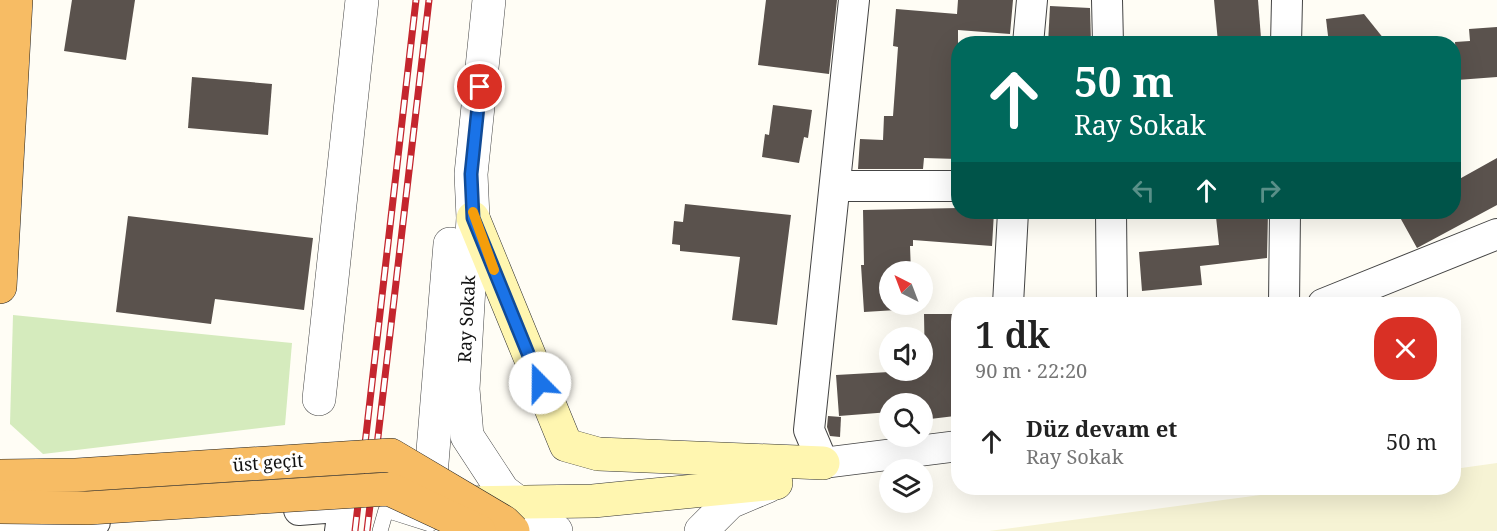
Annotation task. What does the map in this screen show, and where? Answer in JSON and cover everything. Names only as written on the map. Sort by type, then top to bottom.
[{"type":"highway","points":[[0,287],[16,0]]},
{"type":"highway","name":"üst geçit","points":[[0,476],[76,475],[391,455],[504,522],[515,516]]},
{"type":"highway","points":[[0,507],[88,508],[389,489],[479,531]]},
{"type":"main road","points":[[473,218],[566,445],[598,454],[823,463]]},
{"type":"main road","points":[[439,520],[515,516],[592,501],[776,483]]},
{"type":"street","points":[[319,399],[362,0]]},
{"type":"street","points":[[439,520],[430,475],[473,0]]},
{"type":"street","name":"Ray Sokak","points":[[489,0],[471,174],[473,218],[463,389],[467,436],[503,491],[515,516],[556,531]]},
{"type":"street","points":[[823,463],[809,430],[854,0]]},
{"type":"street","points":[[1029,36],[1032,0]]},
{"type":"street","points":[[1107,0],[1108,36]]},
{"type":"street","points":[[1286,36],[1287,0]]},
{"type":"street","points":[[836,186],[951,186]]},
{"type":"street","points":[[1008,297],[1013,219]]},
{"type":"street","points":[[1111,219],[1112,297]]},
{"type":"street","points":[[1284,297],[1285,219]]},
{"type":"street","points":[[1340,297],[1497,234]]},
{"type":"street","points":[[702,531],[730,502],[823,463],[951,447]]},
{"type":"street","points":[[0,527],[337,507],[342,517],[340,531]]},
{"type":"lane","points":[[380,531],[386,510],[439,520]]},
{"type":"shaded area","points":[[1497,463],[1497,531],[989,531],[1260,495],[1461,495],[1461,468]]},
{"type":"green space","points":[[13,315],[292,343],[285,425],[43,454],[10,424]]},
{"type":"building","points":[[72,0],[135,0],[126,60],[64,51]]},
{"type":"building","points":[[766,0],[837,0],[829,74],[758,65]]},
{"type":"building","points":[[958,0],[1013,0],[1010,34],[958,30],[958,36],[951,36],[951,159],[924,158],[923,169],[858,169],[860,139],[883,140],[884,116],[893,116],[898,47],[893,46],[896,9],[957,14]]},
{"type":"building","points":[[1214,0],[1258,0],[1261,36],[1217,36]]},
{"type":"building","points":[[1050,6],[1090,8],[1091,36],[1048,36]]},
{"type":"building","points":[[1364,14],[1382,36],[1328,36],[1326,19]]},
{"type":"building","points":[[1497,27],[1497,77],[1461,80],[1461,42],[1470,41],[1469,29]]},
{"type":"building","points":[[192,77],[272,84],[268,135],[188,128]]},
{"type":"building","points":[[773,105],[812,110],[808,138],[804,137],[799,163],[762,157],[765,134],[769,135]]},
{"type":"building","points":[[1497,158],[1497,205],[1417,248],[1401,219],[1461,219],[1461,178]]},
{"type":"building","points":[[685,204],[791,215],[777,325],[732,320],[740,257],[680,251],[680,245],[672,244],[674,221],[683,222]]},
{"type":"building","points":[[951,208],[951,219],[994,219],[992,246],[913,240],[913,246],[910,246],[911,261],[879,261],[879,311],[864,312],[861,265],[864,265],[863,210]]},
{"type":"building","points":[[128,216],[313,238],[304,310],[215,299],[211,324],[116,312]]},
{"type":"building","points":[[1216,219],[1268,219],[1267,258],[1200,266],[1202,285],[1142,291],[1139,252],[1219,245]]},
{"type":"building","points":[[951,314],[951,416],[933,419],[933,393],[879,393],[879,413],[839,416],[836,375],[879,373],[879,381],[933,381],[933,327],[924,327],[924,315]]},
{"type":"building","points":[[828,416],[841,417],[840,437],[830,436],[827,427]]},
{"type":"railway","points":[[355,531],[416,0]]},
{"type":"railway","points":[[367,531],[429,0]]},
{"type":"slow traffic","points":[[473,212],[473,218],[494,270]]},
{"type":"route","points":[[480,87],[471,174],[473,218],[540,383]]}]
